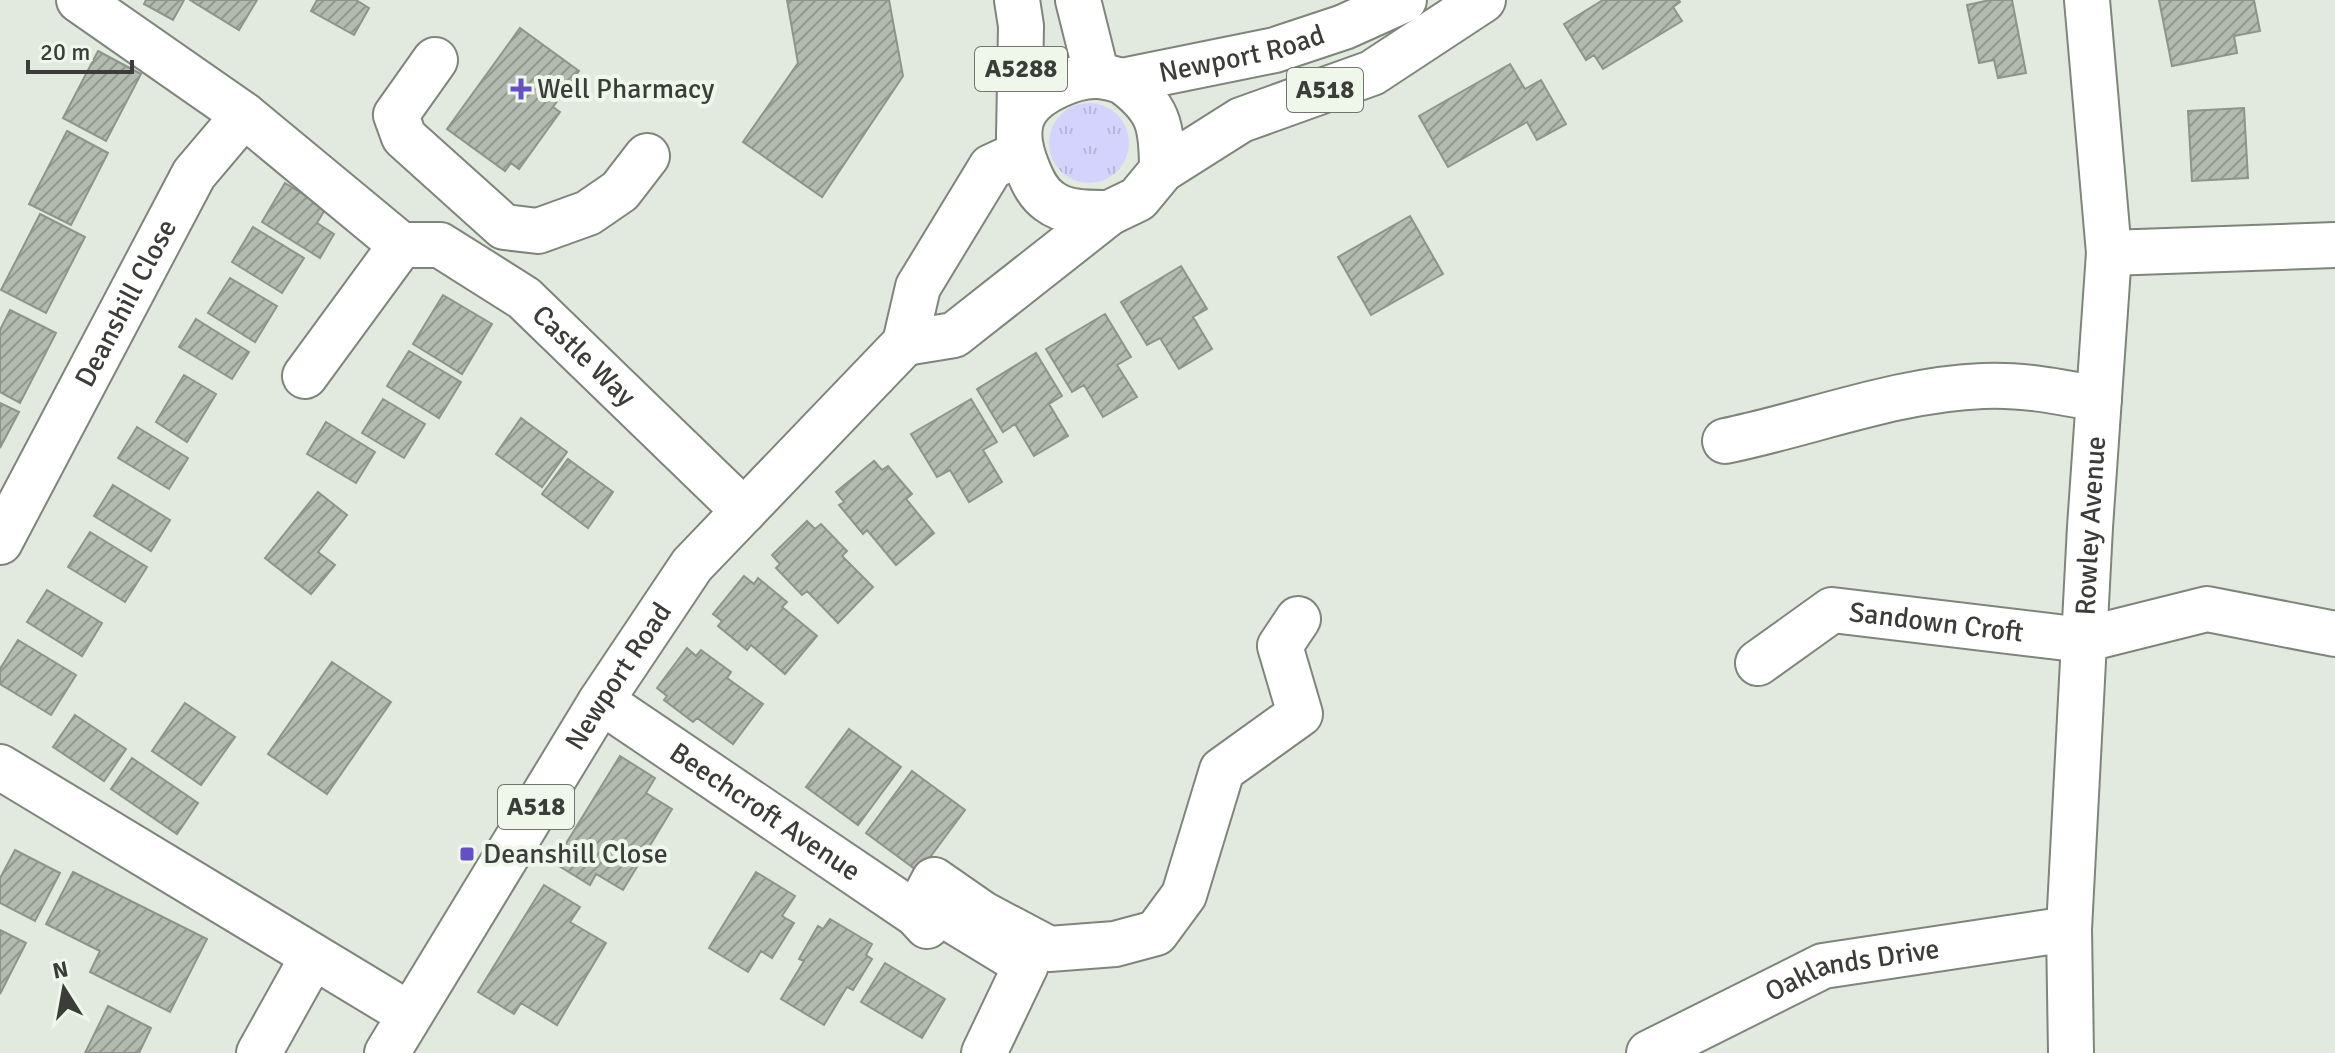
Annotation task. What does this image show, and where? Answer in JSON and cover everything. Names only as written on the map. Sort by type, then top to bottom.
[{"type":"main road","points":[[79,0],[244,115],[401,245],[305,376]]},
{"type":"main road","name":"A5288","points":[[1017,0],[1021,26],[1020,146]]},
{"type":"main road","name":"A5288","points":[[1078,0],[1109,78]]},
{"type":"main road","name":"Newport Road","points":[[1020,146],[1025,111],[1068,80],[1109,78],[1275,50],[1344,27],[1404,0]]},
{"type":"main road","name":"Newport Road","points":[[387,1053],[601,701],[692,565],[905,343],[954,335],[1109,213],[1138,199],[1162,170],[1241,120],[1372,73],[1483,0]]},
{"type":"main road","name":"Rowley Avenue","points":[[2071,1053],[2069,929],[2083,640],[2109,253],[2087,0]]},
{"type":"main road","points":[[435,60],[396,115],[404,137],[504,227],[538,231],[588,213],[620,191],[647,156]]},
{"type":"main road","name":"Newport Road","points":[[1109,78],[1145,97],[1157,119],[1162,170]]},
{"type":"main road","name":"Deanshill Close","points":[[0,542],[194,174],[244,115]]},
{"type":"main road","points":[[905,343],[918,287],[991,167],[1020,146],[1036,188],[1049,202],[1075,212],[1109,213]]},
{"type":"main road","points":[[477,268],[504,227]]},
{"type":"main road","name":"Castle Way","points":[[401,245],[440,245],[524,298],[744,511]]},
{"type":"main road","points":[[2109,253],[2335,245]]},
{"type":"main road","points":[[1725,441],[1922,394],[1983,386],[2049,390],[2099,399]]},
{"type":"main road","points":[[2083,640],[2207,609],[2335,634]]},
{"type":"main road","name":"Sandown Croft","points":[[1758,663],[1832,610],[2083,640]]},
{"type":"main road","points":[[922,920],[934,880],[983,914],[1049,949],[1115,944],[1156,933],[1184,895],[1222,770],[1300,714],[1280,646],[1298,619]]},
{"type":"main road","name":"Beechcroft Avenue","points":[[601,701],[922,920]]},
{"type":"main road","points":[[0,767],[409,1014]]},
{"type":"main road","points":[[922,920],[939,912],[1026,965],[984,1053]]},
{"type":"main road","name":"Oaklands Drive","points":[[1649,1053],[1823,966],[2069,929]]},
{"type":"main road","points":[[259,1053],[312,958]]},
{"type":"green space","points":[[1081,103],[1097,103],[1118,114],[1129,135],[1129,151],[1118,172],[1097,183],[1081,183],[1067,177],[1055,165],[1049,151],[1049,135],[1055,121],[1067,109]]},
{"type":"building","points":[[146,0],[184,0],[173,20],[144,4]]},
{"type":"building","points":[[190,0],[257,0],[239,30]]},
{"type":"building","points":[[317,0],[356,0],[369,8],[354,35],[311,11]]},
{"type":"building","points":[[787,0],[889,0],[903,76],[822,197],[743,142],[798,63]]},
{"type":"building","points":[[1603,0],[1679,0],[1673,7],[1682,21],[1603,69],[1594,55],[1586,60],[1564,24]]},
{"type":"building","points":[[1990,0],[2012,0],[2026,73],[1998,78],[1994,60],[1979,63],[1967,5]]},
{"type":"building","points":[[2159,0],[2254,0],[2260,31],[2234,36],[2237,53],[2172,66]]},
{"type":"building","name":"Well Pharmacy","points":[[520,28],[579,71],[553,107],[560,112],[519,169],[511,163],[505,171],[447,129]]},
{"type":"building","points":[[98,51],[141,74],[106,141],[63,118]]},
{"type":"building","points":[[1510,64],[1525,89],[1541,80],[1566,124],[1537,140],[1527,122],[1448,167],[1419,116]]},
{"type":"building","points":[[2244,108],[2248,178],[2192,181],[2188,111]]},
{"type":"building","points":[[67,131],[108,153],[71,225],[29,204]]},
{"type":"building","points":[[285,183],[326,208],[317,223],[334,234],[320,258],[262,222]]},
{"type":"building","points":[[40,214],[85,237],[46,313],[1,290]]},
{"type":"building","points":[[1410,216],[1443,274],[1371,315],[1338,257]]},
{"type":"building","points":[[253,227],[304,258],[282,293],[232,262]]},
{"type":"building","points":[[1181,266],[1207,309],[1193,317],[1212,349],[1179,369],[1160,338],[1147,345],[1121,302]]},
{"type":"building","points":[[230,278],[277,306],[255,342],[208,313]]},
{"type":"building","points":[[443,295],[492,324],[462,374],[413,344]]},
{"type":"building","points":[[10,310],[56,333],[20,403],[0,392],[0,330]]},
{"type":"building","points":[[1105,314],[1131,357],[1117,365],[1137,397],[1103,417],[1084,385],[1072,392],[1046,349]]},
{"type":"building","points":[[196,319],[249,352],[232,379],[179,347]]},
{"type":"building","points":[[409,351],[461,382],[439,418],[387,386]]},
{"type":"building","points":[[1036,353],[1062,396],[1049,404],[1068,436],[1034,456],[1015,424],[1003,432],[977,389]]},
{"type":"building","points":[[184,375],[216,394],[187,442],[156,422]]},
{"type":"building","points":[[383,399],[425,424],[404,458],[362,433]]},
{"type":"building","points":[[971,399],[997,442],[983,450],[1002,482],[969,502],[950,470],[937,477],[911,434]]},
{"type":"building","points":[[0,403],[19,412],[0,448]]},
{"type":"building","points":[[521,418],[567,452],[542,487],[496,454]]},
{"type":"building","points":[[326,422],[375,452],[356,483],[307,454]]},
{"type":"building","points":[[137,427],[188,458],[169,489],[118,458]]},
{"type":"building","points":[[568,459],[613,492],[588,528],[542,494]]},
{"type":"building","points":[[874,461],[882,470],[888,466],[912,494],[906,499],[934,533],[896,565],[867,530],[863,534],[839,505],[844,502],[836,492]]},
{"type":"building","points":[[113,485],[170,520],[151,551],[94,516]]},
{"type":"building","points":[[318,492],[347,515],[318,552],[335,565],[311,594],[265,558]]},
{"type":"building","points":[[807,521],[815,529],[821,524],[847,551],[842,556],[873,587],[838,623],[807,591],[802,595],[776,568],[780,564],[772,555]]},
{"type":"building","points":[[90,532],[147,567],[125,602],[68,567]]},
{"type":"building","points":[[744,576],[754,584],[758,578],[787,602],[782,607],[817,636],[785,674],[751,645],[747,650],[718,626],[722,621],[713,614]]},
{"type":"building","points":[[47,590],[102,623],[82,656],[27,622]]},
{"type":"building","points":[[18,640],[76,675],[51,715],[0,684],[0,669]]},
{"type":"building","points":[[687,648],[696,656],[701,650],[731,672],[727,678],[763,704],[733,744],[697,718],[693,722],[664,700],[667,696],[657,688]]},
{"type":"building","points":[[332,662],[391,702],[327,794],[268,754]]},
{"type":"building","points":[[185,703],[235,737],[201,785],[152,751]]},
{"type":"building","points":[[75,715],[126,749],[104,781],[53,747]]},
{"type":"building","points":[[849,729],[901,767],[858,825],[806,787]]},
{"type":"building","points":[[620,756],[655,778],[646,793],[672,809],[623,890],[596,874],[590,885],[554,863]]},
{"type":"building","points":[[132,758],[198,803],[177,834],[111,789]]},
{"type":"building","points":[[912,771],[965,810],[919,872],[866,833]]},
{"type":"building","points":[[15,850],[60,873],[35,921],[0,903],[0,878]]},
{"type":"building","points":[[73,872],[207,939],[170,1012],[90,972],[100,951],[46,924]]},
{"type":"building","points":[[756,872],[795,896],[782,916],[794,923],[772,958],[761,951],[748,972],[709,948]]},
{"type":"building","points":[[544,885],[580,907],[570,922],[606,943],[557,1025],[521,1003],[514,1014],[478,992]]},
{"type":"building","points":[[830,919],[872,944],[866,955],[872,959],[853,990],[847,987],[824,1025],[781,999],[804,961],[799,959],[818,926],[823,929]]},
{"type":"building","points":[[0,930],[26,943],[0,994]]},
{"type":"building","points":[[885,963],[945,999],[922,1038],[861,1002]]},
{"type":"building","points":[[108,1006],[151,1028],[139,1053],[85,1053]]},
{"type":"place","name":"Well Pharmacy","points":[[521,89]]},
{"type":"place","name":"Deanshill Close","points":[[467,854]]}]
